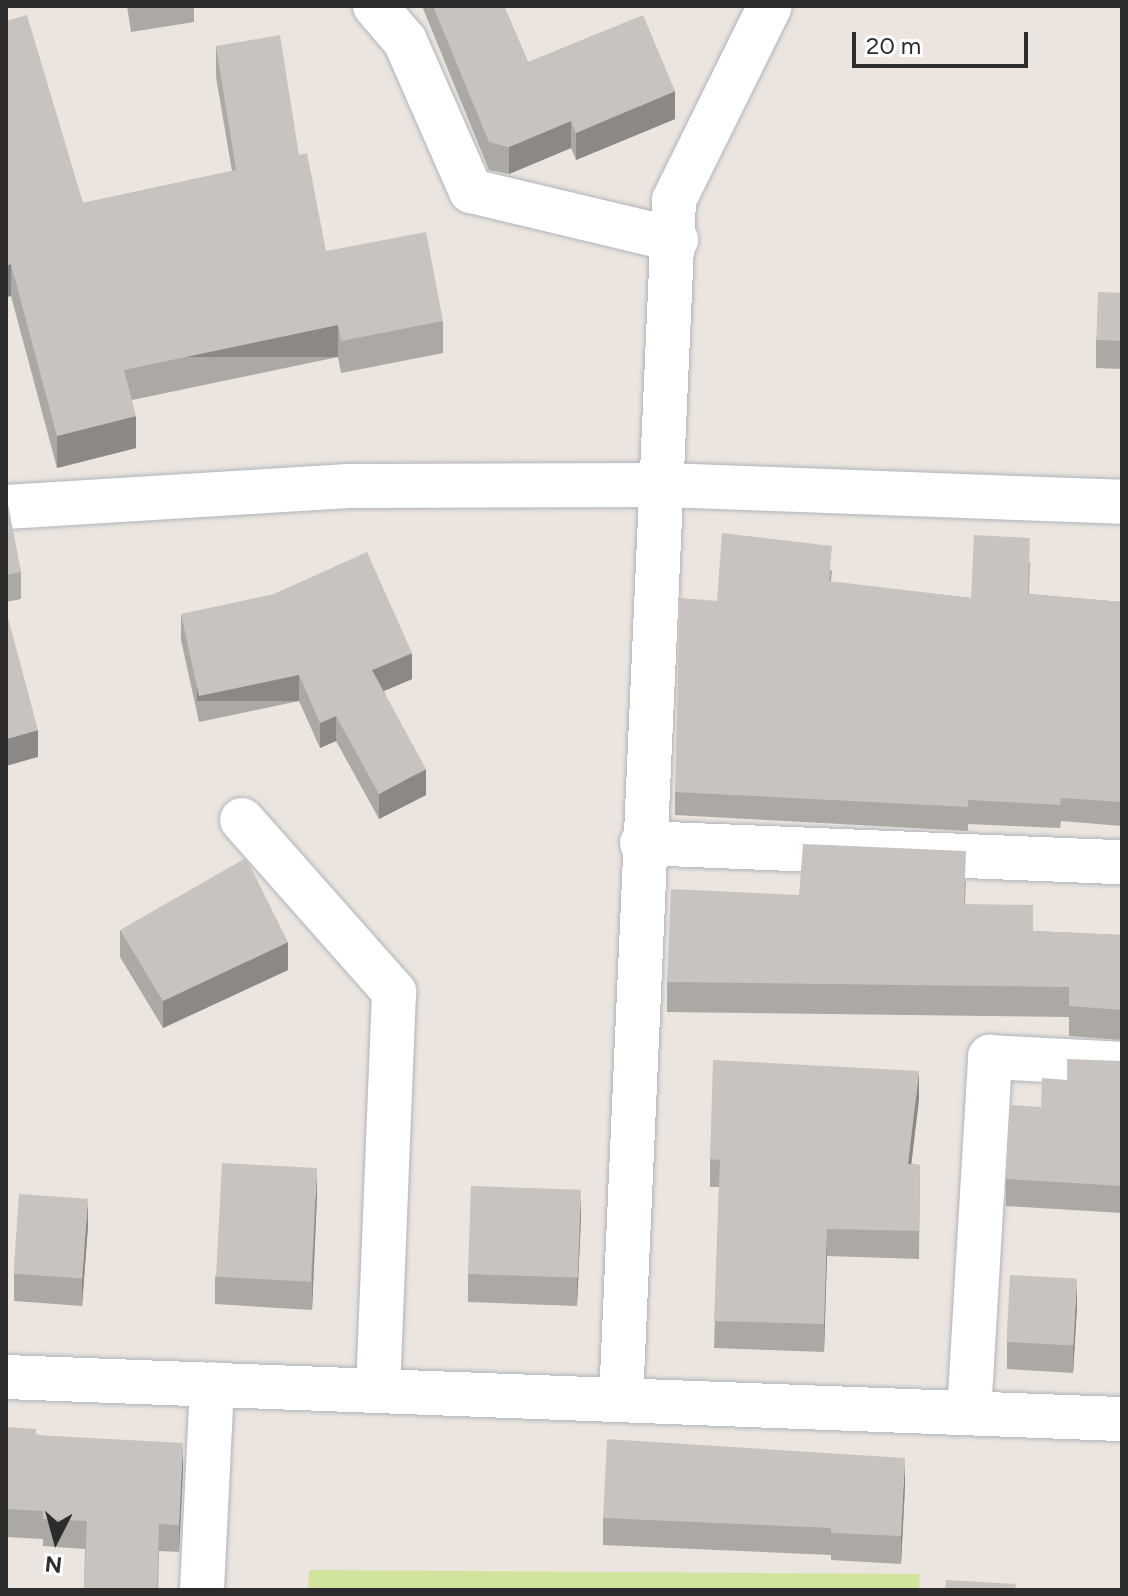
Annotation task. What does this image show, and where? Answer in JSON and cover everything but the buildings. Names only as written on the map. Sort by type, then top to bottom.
[{"type":"street","points":[[375,6],[405,41],[471,191],[676,240]]},
{"type":"street","points":[[621,1400],[642,843],[676,240],[674,200],[770,6]]},
{"type":"street","points":[[6,507],[348,486],[664,485],[1122,502]]},
{"type":"street","points":[[242,820],[394,992],[378,1391]]},
{"type":"street","points":[[642,843],[1122,862]]},
{"type":"street","points":[[969,1413],[990,1057],[1122,1064]]},
{"type":"street","points":[[6,1377],[1122,1419]]},
{"type":"street","points":[[202,1590],[212,1384]]},
{"type":"green space","points":[[309,1570],[920,1574],[919,1590],[308,1590]]}]
